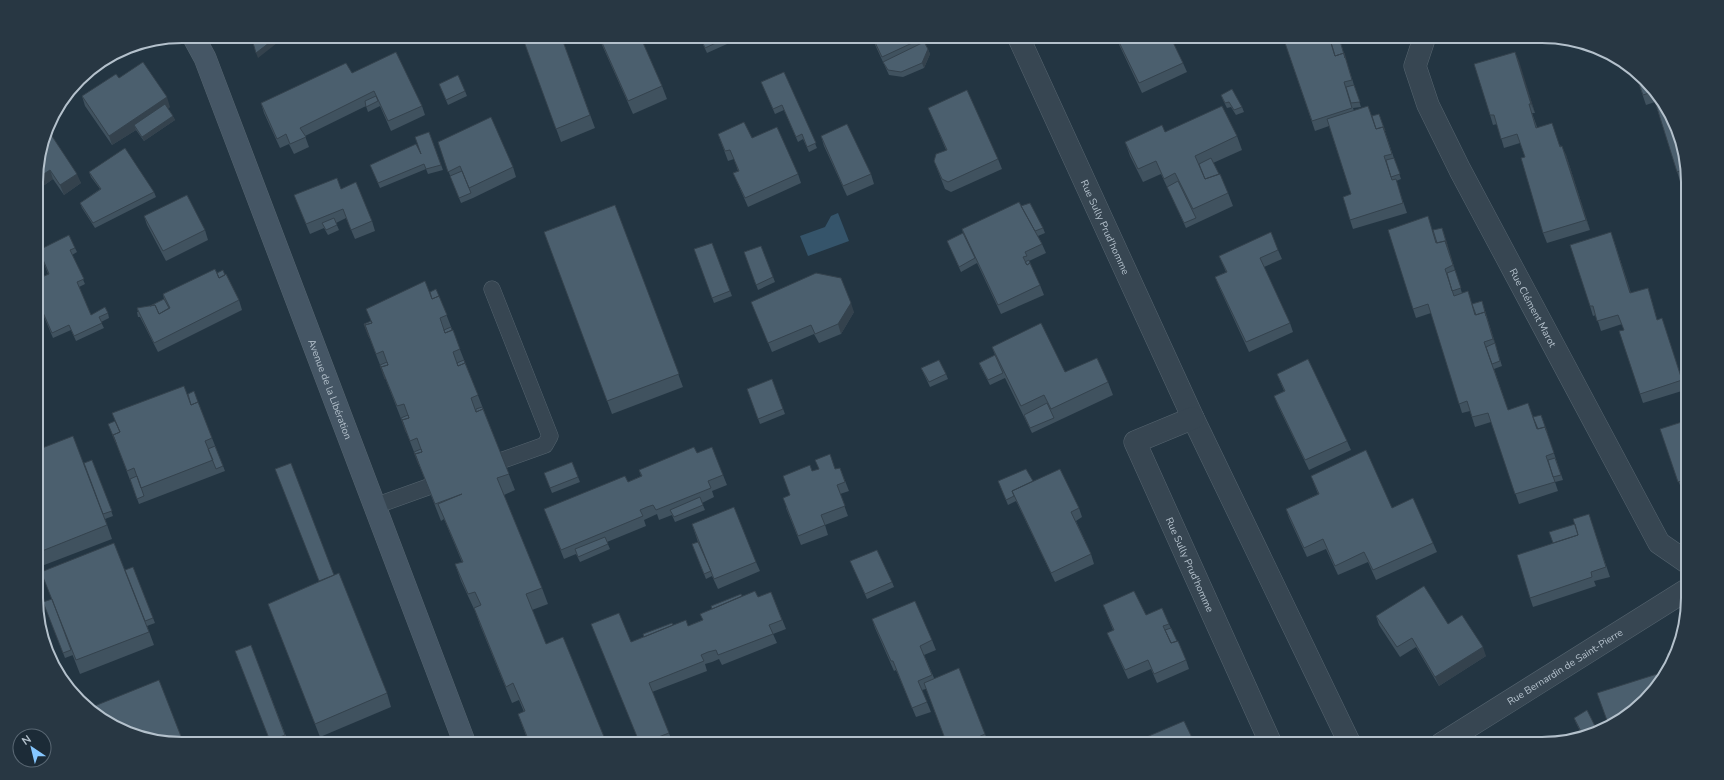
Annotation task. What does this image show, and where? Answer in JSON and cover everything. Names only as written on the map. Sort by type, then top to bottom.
[{"type":"main road","name":"Avenue de la Libération","points":[[197,43],[205,58],[462,737]]},
{"type":"street","name":"Rue Sully Prud'homme","points":[[1021,43],[1193,418],[1347,737]]},
{"type":"street","name":"Rue Clément Marot","points":[[1423,43],[1415,66],[1428,105],[1456,164],[1659,543],[1681,558]]},
{"type":"street","name":"Rue Sully Prud'homme","points":[[1193,418],[1135,442],[1268,737]]},
{"type":"street","name":"Rue Bernardin de Saint-Pierre","points":[[1452,737],[1681,593]]},
{"type":"lane","points":[[492,289],[550,436],[545,445],[503,460]]},
{"type":"lane","points":[[375,506],[428,487]]},
{"type":"water","points":[[838,213],[849,241],[808,256],[800,236],[825,227],[831,216]]},
{"type":"building","points":[[253,43],[269,43],[256,53]]},
{"type":"building","points":[[525,43],[564,43],[590,115],[556,129]]},
{"type":"building","points":[[602,43],[643,43],[662,86],[628,101]]},
{"type":"building","points":[[703,43],[716,43],[705,48]]},
{"type":"building","points":[[875,43],[912,43],[882,57]]},
{"type":"building","points":[[922,43],[925,43],[928,49],[922,63],[901,72],[888,70],[883,62]]},
{"type":"building","points":[[1119,43],[1173,43],[1183,63],[1139,83]]},
{"type":"building","points":[[1285,43],[1331,43],[1335,56],[1344,53],[1352,80],[1344,82],[1352,108],[1312,121]]},
{"type":"building","points":[[1331,43],[1341,43],[1344,53],[1335,56]]},
{"type":"building","points":[[396,52],[422,106],[388,121],[374,91],[300,128],[306,137],[290,144],[286,134],[277,139],[261,103],[346,63],[352,73]]},
{"type":"building","points":[[1515,52],[1531,104],[1529,104],[1536,128],[1552,123],[1560,147],[1562,146],[1586,220],[1543,233],[1521,158],[1525,157],[1517,134],[1501,139],[1494,115],[1490,115],[1474,64]]},
{"type":"building","points":[[143,62],[167,97],[109,136],[82,96],[116,74],[119,78]]},
{"type":"building","points":[[784,72],[816,143],[807,147],[802,134],[796,137],[782,105],[773,109],[761,82]]},
{"type":"building","points":[[458,75],[465,91],[446,100],[439,84]]},
{"type":"building","points":[[1639,83],[1648,93],[1643,95]]},
{"type":"building","points":[[1354,85],[1360,102],[1351,103],[1346,87]]},
{"type":"building","points":[[1232,89],[1242,107],[1234,110],[1229,102],[1225,103],[1221,95]]},
{"type":"building","points":[[967,90],[998,159],[948,182],[942,179],[934,161],[936,154],[947,150],[928,108]]},
{"type":"building","points":[[376,96],[378,101],[366,107],[365,101]]},
{"type":"building","points":[[1655,101],[1662,112],[1676,146],[1680,171],[1677,172]]},
{"type":"building","points":[[165,104],[173,116],[142,137],[134,125]]},
{"type":"building","points":[[1222,106],[1237,136],[1195,156],[1205,179],[1220,174],[1228,193],[1193,209],[1175,173],[1164,179],[1156,161],[1138,169],[1125,142],[1162,125],[1165,132]]},
{"type":"building","points":[[1368,106],[1376,129],[1383,127],[1392,154],[1384,156],[1392,180],[1396,179],[1403,203],[1350,220],[1343,197],[1351,194],[1327,119]]},
{"type":"building","points":[[1379,114],[1385,131],[1383,127],[1376,129],[1372,116]]},
{"type":"building","points":[[491,117],[513,167],[469,188],[460,166],[448,172],[438,142]]},
{"type":"building","points":[[744,122],[752,138],[777,127],[798,174],[745,198],[733,173],[739,171],[730,150],[725,151],[718,134]]},
{"type":"building","points":[[847,124],[871,174],[843,186],[821,136]]},
{"type":"building","points":[[429,132],[441,165],[426,169],[424,164],[378,183],[370,165],[416,144],[421,154],[415,137]]},
{"type":"building","points":[[51,135],[77,174],[60,185],[50,170],[43,174]]},
{"type":"building","points":[[125,148],[154,192],[93,223],[80,203],[101,189],[89,172]]},
{"type":"building","points":[[1211,158],[1219,174],[1205,179],[1199,164]]},
{"type":"building","points":[[1394,158],[1400,174],[1391,177],[1386,160]]},
{"type":"building","points":[[462,171],[471,193],[459,198],[450,176]]},
{"type":"building","points":[[337,178],[341,189],[356,182],[372,221],[351,230],[343,209],[306,224],[294,195]]},
{"type":"building","points":[[1178,181],[1196,218],[1184,223],[1167,187]]},
{"type":"building","points":[[187,195],[205,230],[163,251],[144,216]]},
{"type":"building","points":[[1019,202],[1042,244],[1025,252],[1027,256],[1023,257],[1027,265],[1030,263],[1040,285],[998,305],[962,229]]},
{"type":"building","points":[[1030,203],[1043,228],[1035,231],[1021,206]]},
{"type":"building","points":[[615,205],[679,374],[607,401],[544,232]]},
{"type":"building","points":[[1428,216],[1436,243],[1445,241],[1453,265],[1445,269],[1454,296],[1468,291],[1475,315],[1485,312],[1493,339],[1484,342],[1508,410],[1528,403],[1537,429],[1545,427],[1554,453],[1546,456],[1555,482],[1515,494],[1488,413],[1472,417],[1467,401],[1459,404],[1428,304],[1413,309],[1388,230]]},
{"type":"building","points":[[334,218],[337,225],[326,230],[322,223]]},
{"type":"building","points":[[1442,228],[1447,245],[1445,241],[1437,243],[1433,230]]},
{"type":"building","points":[[1271,232],[1278,250],[1260,258],[1290,323],[1246,342],[1215,277],[1227,272],[1219,256]]},
{"type":"building","points":[[1611,232],[1630,293],[1648,288],[1657,320],[1662,318],[1681,380],[1640,394],[1619,331],[1624,330],[1618,315],[1597,321],[1593,306],[1590,306],[1570,245]]},
{"type":"building","points":[[963,233],[975,258],[959,267],[947,241]]},
{"type":"building","points":[[69,235],[75,248],[70,250],[84,279],[77,282],[91,315],[105,307],[108,313],[99,317],[102,323],[74,336],[69,325],[52,333],[43,313],[43,276],[49,274],[43,260],[43,248]]},
{"type":"building","points":[[712,243],[730,291],[712,298],[694,249]]},
{"type":"building","points":[[761,246],[773,277],[756,285],[744,252]]},
{"type":"building","points":[[1029,260],[1030,263],[1027,265],[1025,262]]},
{"type":"building","points":[[215,269],[219,278],[226,274],[239,300],[154,343],[137,308],[155,305],[159,314],[170,308],[163,294]]},
{"type":"building","points":[[223,270],[225,275],[219,278],[217,273]]},
{"type":"building","points":[[1455,270],[1461,288],[1452,291],[1447,273]]},
{"type":"building","points":[[816,273],[841,278],[851,303],[838,324],[815,334],[811,325],[768,343],[751,302]]},
{"type":"building","points":[[425,281],[432,299],[439,296],[447,315],[440,318],[445,333],[453,330],[460,349],[453,352],[458,366],[465,363],[478,395],[471,398],[476,412],[483,409],[509,474],[497,478],[542,588],[526,594],[546,644],[563,637],[604,737],[527,737],[518,714],[525,711],[513,683],[506,687],[474,608],[481,605],[475,592],[468,594],[455,564],[463,562],[438,504],[462,494],[435,504],[415,454],[422,452],[417,438],[410,441],[402,420],[409,418],[404,404],[397,406],[381,367],[388,365],[383,351],[376,354],[365,325],[372,323],[366,309]]},
{"type":"building","points":[[436,289],[439,296],[432,299],[430,292]]},
{"type":"building","points":[[164,299],[169,308],[159,314],[155,305],[150,306]]},
{"type":"building","points":[[1482,301],[1485,312],[1476,315],[1472,304]]},
{"type":"building","points":[[371,321],[372,323],[365,325],[369,337],[364,324]]},
{"type":"building","points":[[1041,323],[1065,372],[1097,358],[1108,382],[1051,409],[1044,395],[1021,406],[992,347]]},
{"type":"building","points":[[451,327],[452,330],[445,333],[444,330]]},
{"type":"building","points":[[1495,343],[1500,361],[1492,364],[1486,347]]},
{"type":"building","points":[[995,355],[1003,373],[988,380],[979,363]]},
{"type":"building","points":[[1308,359],[1347,441],[1305,460],[1274,396],[1285,391],[1277,374]]},
{"type":"building","points":[[464,360],[465,363],[458,366],[457,363]]},
{"type":"building","points":[[939,360],[946,374],[929,382],[921,368]]},
{"type":"building","points":[[387,362],[388,365],[381,367],[385,379],[380,365]]},
{"type":"building","points":[[772,379],[783,409],[758,419],[747,389]]},
{"type":"building","points":[[184,386],[191,405],[198,402],[212,438],[205,441],[213,460],[141,488],[134,468],[127,471],[113,435],[120,432],[112,413]]},
{"type":"building","points":[[194,391],[198,402],[191,405],[188,394]]},
{"type":"building","points":[[1047,403],[1054,418],[1030,428],[1024,415]]},
{"type":"building","points":[[482,407],[483,409],[476,412],[476,409]]},
{"type":"building","points":[[408,415],[409,418],[402,420],[406,432],[401,418]]},
{"type":"building","points":[[1541,415],[1547,432],[1545,427],[1538,429],[1533,417]]},
{"type":"building","points":[[115,421],[120,432],[113,435],[116,443],[108,424]]},
{"type":"building","points":[[1681,422],[1681,481],[1678,482],[1660,429]]},
{"type":"building","points":[[73,436],[107,525],[43,551],[43,448]]},
{"type":"building","points":[[215,446],[223,466],[216,469],[208,449]]},
{"type":"building","points":[[694,447],[697,453],[712,447],[723,475],[708,481],[711,488],[656,510],[653,505],[647,507],[640,510],[643,516],[561,550],[544,509],[625,476],[628,482],[642,476],[639,470]]},
{"type":"building","points":[[421,449],[422,452],[415,454],[419,465],[414,452]]},
{"type":"building","points":[[1366,450],[1392,508],[1413,498],[1433,543],[1373,570],[1364,552],[1335,566],[1323,539],[1304,548],[1286,509],[1319,494],[1311,476]]},
{"type":"building","points":[[830,454],[835,469],[840,468],[845,482],[837,485],[845,506],[821,515],[825,525],[798,536],[783,498],[790,495],[783,476],[810,465],[812,471],[819,469],[815,460]]},
{"type":"building","points":[[1555,458],[1561,475],[1553,477],[1548,460]]},
{"type":"building","points":[[92,460],[112,511],[103,514],[84,463]]},
{"type":"building","points":[[572,462],[578,477],[550,488],[544,473]]},
{"type":"building","points":[[291,463],[334,575],[319,581],[275,469]]},
{"type":"building","points":[[1026,469],[1033,481],[1012,491],[1014,496],[1006,500],[998,481]]},
{"type":"building","points":[[1060,469],[1079,508],[1071,512],[1091,554],[1051,573],[1012,491]]},
{"type":"building","points":[[137,476],[144,496],[137,499],[130,479]]},
{"type":"building","points":[[700,497],[703,505],[674,517],[670,510]]},
{"type":"building","points":[[734,507],[756,562],[714,579],[692,524]]},
{"type":"building","points":[[1589,514],[1606,567],[1591,572],[1592,577],[1530,598],[1517,555],[1578,535],[1573,519]]},
{"type":"building","points":[[1575,524],[1578,535],[1553,543],[1549,532]]},
{"type":"building","points":[[605,537],[608,544],[578,557],[575,549]]},
{"type":"building","points":[[698,542],[711,571],[704,574],[692,544]]},
{"type":"building","points":[[114,543],[149,632],[76,660],[43,577],[43,571]]},
{"type":"building","points":[[877,550],[892,582],[865,594],[850,561]]},
{"type":"building","points":[[133,567],[153,618],[145,621],[125,570]]},
{"type":"building","points":[[339,573],[387,693],[315,724],[268,604]]},
{"type":"building","points":[[1424,586],[1448,624],[1462,615],[1483,647],[1435,677],[1412,638],[1397,647],[1376,616]]},
{"type":"building","points":[[755,591],[758,597],[771,592],[782,620],[769,625],[773,634],[718,655],[716,650],[708,652],[701,655],[704,661],[649,683],[669,733],[658,737],[637,737],[591,624],[619,613],[631,642],[686,620],[688,626],[703,620],[700,614]]},
{"type":"building","points":[[1134,591],[1146,615],[1162,608],[1169,624],[1163,626],[1171,643],[1178,641],[1186,660],[1154,674],[1148,660],[1125,670],[1107,633],[1114,630],[1103,605]]},
{"type":"building","points":[[741,594],[742,596],[712,609],[711,606]]},
{"type":"building","points":[[52,599],[71,650],[63,653],[43,602]]},
{"type":"building","points":[[915,601],[932,640],[920,646],[932,675],[918,681],[927,702],[912,708],[893,661],[891,661],[872,619]]},
{"type":"building","points":[[672,623],[673,625],[644,637],[643,634]]},
{"type":"building","points":[[1171,628],[1177,641],[1171,643],[1165,630]]},
{"type":"building","points":[[251,645],[285,735],[280,737],[268,737],[235,651]]},
{"type":"building","points":[[959,668],[985,734],[978,737],[944,737],[924,683]]},
{"type":"building","points":[[1657,674],[1652,683],[1640,696],[1627,708],[1607,720],[1597,693]]},
{"type":"building","points":[[159,680],[181,737],[155,734],[129,726],[112,718],[95,706]]},
{"type":"building","points":[[1587,710],[1595,726],[1581,731],[1574,718]]},
{"type":"building","points":[[1184,721],[1192,737],[1146,737]]}]
